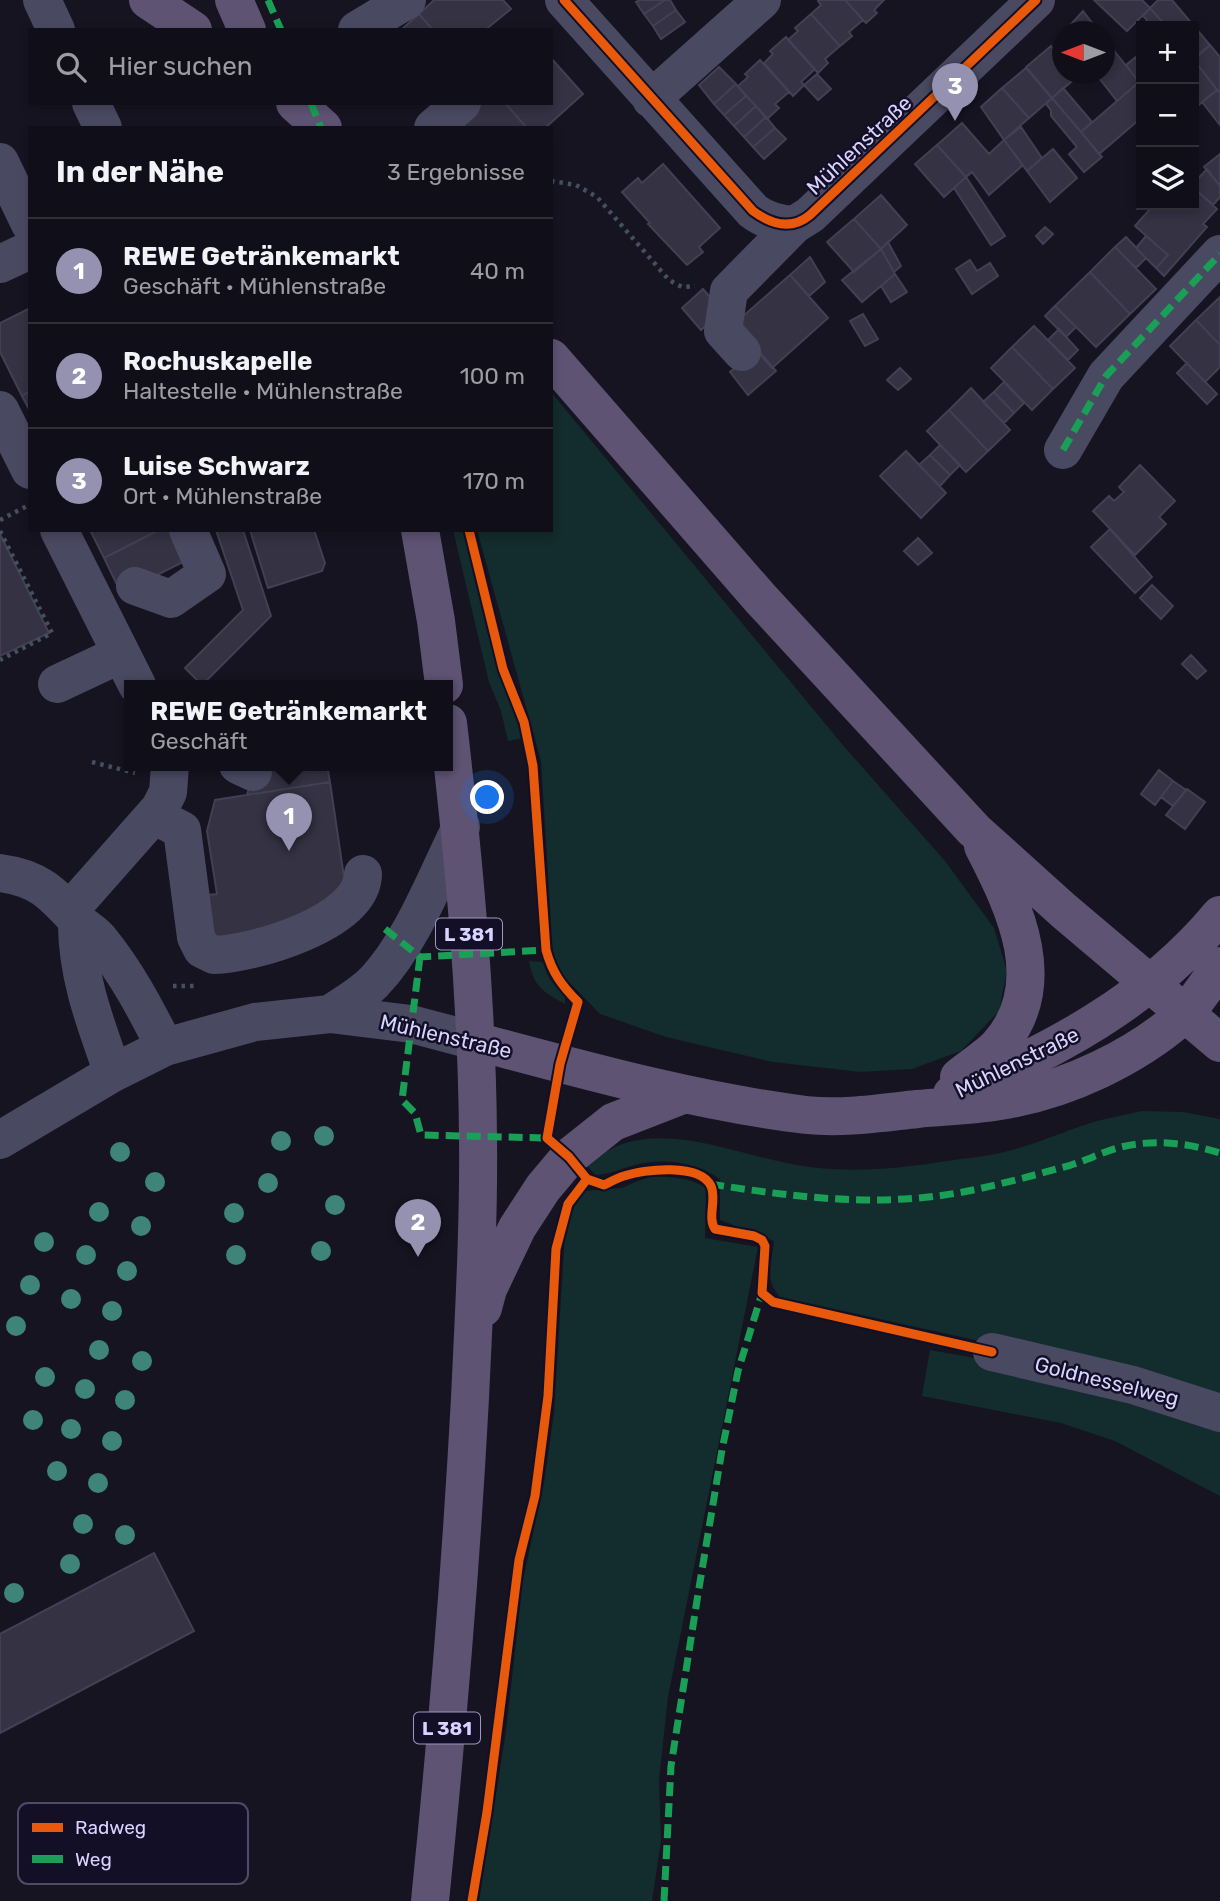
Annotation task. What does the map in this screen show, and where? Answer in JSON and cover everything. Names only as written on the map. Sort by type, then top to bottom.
[{"type":"main road","points":[[148,0],[190,28]]},
{"type":"main road","points":[[234,0],[246,28]]},
{"type":"main road","points":[[279,105],[288,126]]},
{"type":"main road","points":[[297,105],[321,126]]},
{"type":"main road","points":[[553,360],[760,598],[974,830],[1220,1043]]},
{"type":"main road","points":[[420,532],[435,610],[443,680]]},
{"type":"main road","name":"L 381","points":[[430,1901],[456,1630],[472,1351],[478,1158],[475,1041],[461,827],[453,763]]},
{"type":"main road","points":[[915,1110],[996,1048],[1011,1029],[1025,991],[1023,940],[1017,919],[974,830]]},
{"type":"main road","name":"Mühlenstraße","points":[[915,1110],[1031,1060],[1061,1044],[1150,984],[1220,915]]},
{"type":"main road","name":"Mühlenstraße","points":[[475,1041],[685,1094],[807,1115],[864,1115],[915,1110],[1006,1100],[1062,1084],[1140,1047],[1184,1014],[1220,966]]},
{"type":"main road","points":[[472,1351],[488,1289],[517,1228],[543,1188],[569,1157],[613,1122],[685,1094]]},
{"type":"street","points":[[42,0],[55,28]]},
{"type":"street","points":[[360,28],[407,0]]},
{"type":"street","points":[[651,99],[762,0]]},
{"type":"street","name":"Mühlenstraße","points":[[742,352],[723,331],[729,291],[794,225],[810,215],[1036,0]]},
{"type":"street","points":[[561,13],[651,99],[753,211],[781,224],[794,225]]},
{"type":"street","points":[[92,105],[102,126]]},
{"type":"street","points":[[435,126],[460,105]]},
{"type":"street","points":[[0,162],[28,220]]},
{"type":"street","points":[[0,264],[28,251]]},
{"type":"street","points":[[1063,450],[1106,376],[1220,254]]},
{"type":"street","points":[[0,410],[28,466]]},
{"type":"street","points":[[57,684],[129,670],[61,532]]},
{"type":"street","points":[[135,586],[171,599],[207,575],[189,532]]},
{"type":"street","points":[[172,782],[182,830],[196,937],[207,953],[226,954],[303,934],[354,900],[362,886],[363,874]]},
{"type":"street","points":[[113,1073],[92,1013],[76,948],[73,915],[172,782]]},
{"type":"street","points":[[330,1014],[362,992],[384,970],[422,907],[461,827]]},
{"type":"street","points":[[0,873],[20,876],[40,884],[98,937],[133,986],[165,1047]]},
{"type":"street","name":"Mühlenstraße","points":[[0,1140],[113,1073],[165,1047],[254,1023],[330,1014],[411,1024],[475,1041]]},
{"type":"street","name":"Goldnesselweg","points":[[992,1352],[1133,1385],[1220,1413]]},
{"type":"path","points":[[553,181],[576,185],[597,197],[673,283],[687,287],[700,282]]},
{"type":"path","points":[[0,520],[28,506]]},
{"type":"path","points":[[0,531],[52,633],[0,660]]},
{"type":"green space","points":[[553,394],[842,744],[945,861],[994,928],[1007,971],[999,1011],[961,1051],[912,1069],[861,1072],[773,1062],[666,1037],[600,1014],[563,976],[553,956],[541,761],[478,532],[553,532]]},
{"type":"green space","points":[[453,532],[464,532],[488,635],[523,738],[508,741],[501,711],[489,682]]},
{"type":"green space","points":[[529,961],[543,962],[551,980],[565,995],[565,1004],[540,987],[533,977]]},
{"type":"green space","points":[[1142,1111],[1183,1112],[1220,1119],[1220,1394],[780,1297],[771,1278],[774,1241],[720,1220],[720,1179],[702,1169],[671,1162],[650,1162],[596,1175],[587,1166],[611,1149],[638,1140],[666,1138],[695,1141],[810,1167],[845,1170],[896,1168],[1000,1153],[1090,1123]]},
{"type":"green space","points":[[654,1176],[688,1180],[706,1188],[705,1238],[758,1247],[668,1697],[659,1780],[661,1841],[652,1901],[479,1901],[506,1731],[523,1580],[544,1483],[554,1413],[565,1231],[576,1201],[584,1191],[622,1188]]},
{"type":"green space","points":[[930,1350],[1069,1375],[1220,1420],[1220,1496],[1115,1441],[1061,1423],[922,1396]]},
{"type":"building","points":[[434,0],[503,0],[511,9],[487,28],[431,28],[419,14]]},
{"type":"building","points":[[665,0],[644,14],[636,2]]},
{"type":"building","points":[[665,0],[670,0],[676,10],[653,26],[644,14]]},
{"type":"building","points":[[819,0],[845,0],[863,20],[849,32],[852,36],[840,46],[811,14],[821,5]]},
{"type":"building","points":[[845,0],[884,0],[874,10],[877,13],[866,23]]},
{"type":"building","points":[[1094,0],[1142,0],[1150,8],[1127,31]]},
{"type":"building","points":[[1158,0],[1172,0],[1190,21],[1162,21],[1150,8]]},
{"type":"building","points":[[1150,8],[1162,21],[1147,21],[1143,16]]},
{"type":"building","points":[[676,10],[685,22],[661,39],[653,26]]},
{"type":"building","points":[[1083,11],[1091,21],[1074,21]]},
{"type":"building","points":[[419,14],[431,28],[403,28]]},
{"type":"building","points":[[811,14],[840,46],[825,59],[828,63],[818,73],[788,40],[798,31],[795,28]]},
{"type":"building","points":[[1199,32],[1210,45],[1199,54]]},
{"type":"building","points":[[786,37],[815,69],[801,82],[804,85],[793,96],[764,63],[773,54],[770,51]]},
{"type":"building","points":[[1210,45],[1220,57],[1220,93],[1199,66],[1199,55]]},
{"type":"building","points":[[1051,46],[1052,84],[1069,84],[1052,98],[1026,67]]},
{"type":"building","points":[[1115,52],[1136,78],[1136,85],[1117,101],[1104,84],[1115,84]]},
{"type":"building","points":[[1136,57],[1136,78],[1126,65]]},
{"type":"building","points":[[553,60],[583,94],[547,126],[525,126],[507,105],[553,105]]},
{"type":"building","points":[[760,60],[789,92],[775,104],[779,108],[767,119],[738,86],[748,77],[745,74]]},
{"type":"building","points":[[719,67],[736,84],[714,104],[699,85]]},
{"type":"building","points":[[1199,67],[1217,90],[1199,105]]},
{"type":"building","points":[[1026,68],[1052,98],[1029,118],[1002,88]]},
{"type":"building","points":[[817,74],[831,89],[818,100],[804,85]]},
{"type":"building","points":[[736,84],[746,96],[724,115],[714,104]]},
{"type":"building","points":[[1136,85],[1136,122],[1099,154],[1081,132]]},
{"type":"building","points":[[1002,88],[1029,118],[1004,140],[981,107]]},
{"type":"building","points":[[1063,88],[1092,122],[1081,132],[1052,98]]},
{"type":"building","points":[[1217,90],[1220,93],[1220,125],[1202,102]]},
{"type":"building","points":[[746,96],[756,106],[734,126],[724,115]]},
{"type":"building","points":[[1052,98],[1102,157],[1084,172],[1069,154],[1077,147],[1051,116],[1051,110],[1046,104]]},
{"type":"building","points":[[473,105],[507,105],[525,126],[450,126]]},
{"type":"building","points":[[756,106],[766,117],[744,137],[734,126]]},
{"type":"building","points":[[766,117],[775,128],[753,147],[744,137]]},
{"type":"building","points":[[962,123],[989,154],[1004,140],[1023,165],[989,195],[972,172],[966,177],[937,145]]},
{"type":"building","points":[[1021,127],[1042,158],[1027,171],[1004,140]]},
{"type":"building","points":[[775,128],[786,139],[764,159],[753,147]]},
{"type":"building","points":[[937,145],[966,177],[944,197],[915,164]]},
{"type":"building","points":[[1053,149],[1077,178],[1050,202],[1027,171]]},
{"type":"building","points":[[1220,154],[1220,186],[1204,167]]},
{"type":"building","points":[[663,164],[720,228],[699,247],[703,252],[687,265],[622,192],[638,178],[642,183]]},
{"type":"building","points":[[1207,169],[1220,186],[1220,197],[1213,205],[1199,192],[1199,178]]},
{"type":"building","points":[[966,177],[1005,236],[991,245],[954,188]]},
{"type":"building","points":[[1199,193],[1217,209],[1203,224],[1207,227],[1164,276],[1156,268],[1168,255],[1135,226],[1149,210],[1199,210]]},
{"type":"building","points":[[881,195],[907,225],[881,249],[854,219]]},
{"type":"building","points":[[854,219],[881,249],[854,272],[827,242]]},
{"type":"building","points":[[1045,227],[1053,234],[1043,244],[1036,236]]},
{"type":"building","points":[[1146,236],[1168,255],[1156,268],[1136,248]]},
{"type":"building","points":[[1126,237],[1146,258],[1136,268],[1115,247]]},
{"type":"building","points":[[888,242],[901,266],[894,272],[881,249]]},
{"type":"building","points":[[1115,247],[1156,289],[1130,314],[1090,272]]},
{"type":"building","points":[[881,249],[895,274],[862,302],[842,280]]},
{"type":"building","points":[[810,257],[825,282],[809,296],[790,275]]},
{"type":"building","points":[[970,260],[977,271],[990,263],[998,276],[972,294],[956,269]]},
{"type":"building","points":[[1090,272],[1130,314],[1096,347],[1055,306]]},
{"type":"building","points":[[895,274],[907,292],[891,302],[881,286]]},
{"type":"building","points":[[790,275],[828,318],[772,368],[734,324]]},
{"type":"building","points":[[703,289],[722,311],[701,330],[682,308]]},
{"type":"building","points":[[1220,297],[1220,345],[1196,320]]},
{"type":"building","points":[[1055,306],[1076,327],[1066,337],[1045,316]]},
{"type":"building","points":[[28,309],[28,392],[22,396],[0,352],[0,323]]},
{"type":"building","points":[[863,314],[878,339],[865,346],[850,321]]},
{"type":"building","points":[[1196,320],[1220,345],[1220,367],[1205,382],[1170,346]]},
{"type":"building","points":[[1034,326],[1075,368],[1053,389],[1012,347]]},
{"type":"building","points":[[1059,329],[1078,350],[1068,360],[1048,340]]},
{"type":"building","points":[[1012,347],[1053,389],[1032,410],[991,368]]},
{"type":"building","points":[[757,349],[776,371],[748,395],[730,372]]},
{"type":"building","points":[[1187,363],[1217,394],[1207,404],[1177,373]]},
{"type":"building","points":[[900,368],[911,379],[898,390],[887,380]]},
{"type":"building","points":[[1004,382],[1024,403],[1014,413],[994,392]]},
{"type":"building","points":[[971,388],[1010,430],[988,451],[949,410]]},
{"type":"building","points":[[28,392],[28,407],[22,396]]},
{"type":"building","points":[[994,392],[1014,413],[1004,423],[983,402]]},
{"type":"building","points":[[949,410],[988,451],[966,472],[927,431]]},
{"type":"building","points":[[940,445],[960,465],[950,475],[930,455]]},
{"type":"building","points":[[906,451],[946,493],[921,518],[880,476]]},
{"type":"building","points":[[930,455],[950,475],[940,486],[919,465]]},
{"type":"building","points":[[1140,465],[1175,501],[1159,517],[1166,524],[1135,555],[1093,511],[1109,496],[1114,501],[1124,492],[1119,487]]},
{"type":"building","points":[[1110,529],[1152,577],[1135,593],[1091,547]]},
{"type":"building","points":[[91,532],[155,532],[104,558]]},
{"type":"building","points":[[155,532],[174,532],[187,560],[121,593],[104,558]]},
{"type":"building","points":[[217,532],[244,532],[271,616],[207,680],[197,680],[185,668],[243,610]]},
{"type":"building","points":[[251,532],[315,532],[325,563],[322,571],[268,588]]},
{"type":"building","points":[[0,534],[49,633],[0,656]]},
{"type":"building","points":[[918,538],[932,553],[918,565],[904,551]]},
{"type":"building","points":[[1152,585],[1173,606],[1161,619],[1140,598]]},
{"type":"building","points":[[1191,655],[1206,671],[1197,679],[1182,664]]},
{"type":"building","points":[[1159,770],[1173,781],[1155,805],[1141,794]]},
{"type":"building","points":[[253,771],[328,771],[330,782],[247,795]]},
{"type":"building","points":[[1173,781],[1186,790],[1173,806],[1161,797]]},
{"type":"building","points":[[330,782],[346,891],[298,925],[206,940],[199,896],[217,894],[207,831],[215,800]]},
{"type":"building","points":[[1187,789],[1205,802],[1185,829],[1166,815]]},
{"type":"building","points":[[154,1553],[194,1631],[0,1733],[0,1634]]},
{"type":"tunnel","points":[[253,772],[259,771]]},
{"type":"marked path","points":[[268,0],[280,28]]},
{"type":"marked path","points":[[312,105],[320,126]]},
{"type":"marked path","points":[[1063,450],[1106,376],[1220,254]]},
{"type":"marked path","points":[[385,929],[420,957],[546,950]]},
{"type":"marked path","points":[[420,957],[402,1100],[415,1113],[421,1135],[547,1138]]},
{"type":"marked path","points":[[710,1184],[836,1199],[899,1199],[931,1197],[990,1186],[1071,1165],[1115,1149],[1145,1143],[1170,1143],[1220,1153]]},
{"type":"marked path","points":[[664,1901],[671,1766],[698,1594],[738,1371],[762,1293]]},
{"type":"cycle path","points":[[564,0],[753,211],[767,220],[782,224],[796,223],[810,215],[1036,0]]},
{"type":"cycle path","points":[[469,532],[503,669],[524,722],[533,766],[546,950],[558,978],[578,1002],[560,1064],[547,1138],[569,1157],[587,1179],[568,1204],[556,1249],[548,1396],[535,1496],[519,1560],[487,1812],[472,1901]]},
{"type":"cycle path","points":[[587,1179],[604,1185],[644,1171],[671,1170],[696,1174],[705,1179],[713,1191],[712,1219],[715,1229],[762,1240],[765,1246],[762,1293],[773,1302],[992,1352]]},
{"type":"place","name":"Luise Schwarz","points":[[955,121]]},
{"type":"place","name":"REWE Getränkemarkt","points":[[289,851]]},
{"type":"place","name":"Rochuskapelle","points":[[418,1257]]}]
